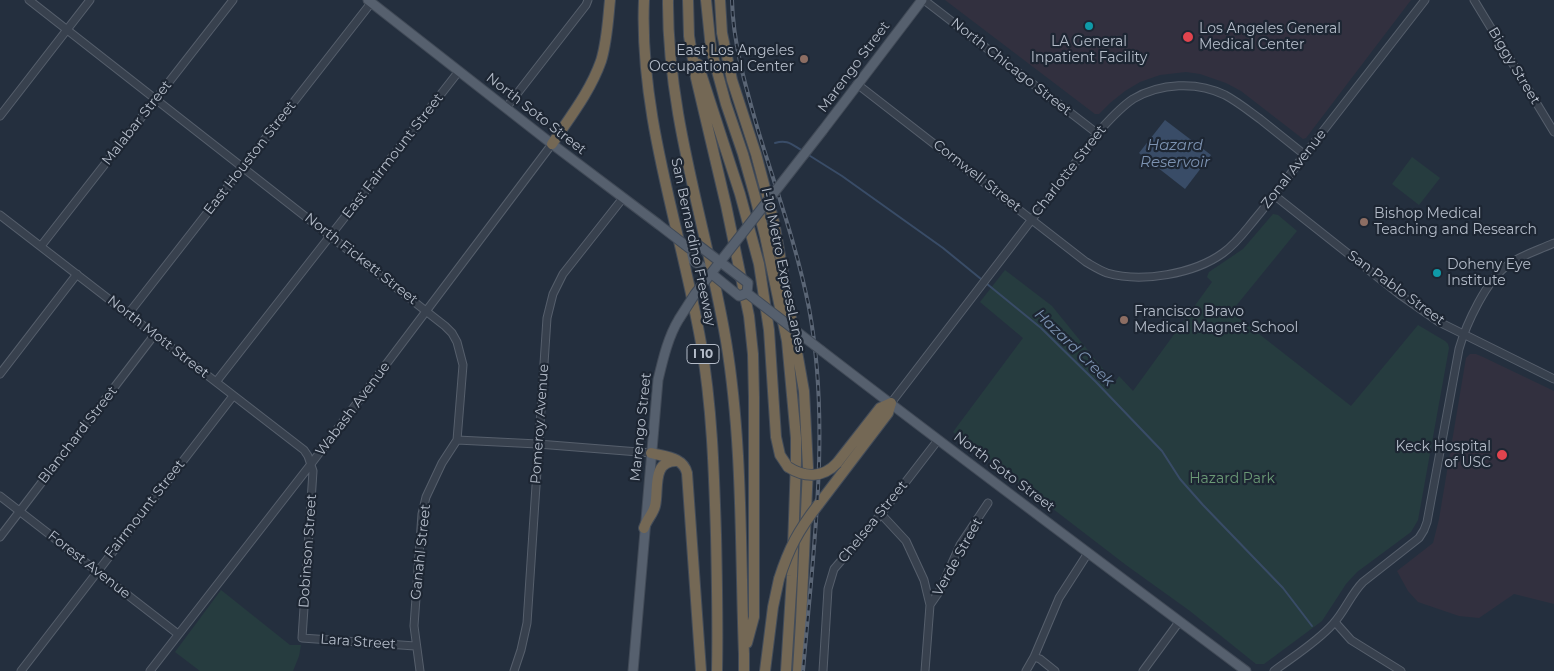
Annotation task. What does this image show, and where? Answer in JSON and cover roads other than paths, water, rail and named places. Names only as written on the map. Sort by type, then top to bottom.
[{"type":"highway","points":[[552,144],[582,100],[596,74],[604,47],[610,0]]},
{"type":"highway","name":"San Bernardino Freeway","points":[[643,0],[646,70],[653,120],[694,306],[709,399],[715,511],[718,627],[717,671]]},
{"type":"highway","name":"San Bernardino Freeway","points":[[668,0],[668,42],[675,99],[717,296],[732,381],[738,472],[744,671]]},
{"type":"highway","points":[[688,0],[689,36],[696,78],[738,258],[749,316],[753,354],[754,617],[744,654]]},
{"type":"highway","name":"I-10 Metro ExpressLanes","points":[[706,0],[711,49],[754,193],[787,341],[796,461],[786,671]]},
{"type":"highway","name":"I-10 Metro ExpressLanes","points":[[720,0],[722,33],[732,80],[756,154],[774,222],[804,391],[808,468],[798,671]]},
{"type":"highway","points":[[689,36],[737,184],[760,264],[768,330],[776,437],[780,455],[788,467],[800,474],[813,476],[825,473],[838,463],[880,408],[891,403]]},
{"type":"highway","points":[[765,671],[773,607],[779,579],[795,538],[888,414],[891,403]]},
{"type":"highway","points":[[651,453],[675,459],[684,464],[687,473],[701,671]]},
{"type":"highway","points":[[644,528],[646,520],[655,506],[660,470],[670,462],[676,461],[684,464]]},
{"type":"main road","name":"Marengo Street","points":[[633,671],[658,380],[664,353],[671,334],[679,319],[720,262],[923,0]]},
{"type":"main road","name":"North Soto Street","points":[[370,2],[689,248],[690,258],[739,296],[747,293]]},
{"type":"main road","name":"North Soto Street","points":[[689,248],[698,245],[748,283],[747,293]]},
{"type":"main road","name":"North Soto Street","points":[[747,293],[938,440],[1246,671]]},
{"type":"street","name":"North Fickett Street","points":[[29,0],[452,332],[460,351],[463,365],[457,440]]},
{"type":"street","points":[[0,116],[90,0]]},
{"type":"street","name":"Malabar Street","points":[[41,246],[233,0]]},
{"type":"street","points":[[506,108],[587,3],[580,0]]},
{"type":"street","name":"North Chicago Street","points":[[923,0],[1098,134]]},
{"type":"street","name":"Zonal Avenue","points":[[1125,276],[1156,276],[1174,273],[1213,259],[1235,243],[1425,0]]},
{"type":"street","name":"Biggy Street","points":[[1474,0],[1554,132]]},
{"type":"street","name":"East Houston Street","points":[[129,313],[370,2]]},
{"type":"street","name":"East Fairmount Street","points":[[216,382],[459,71]]},
{"type":"street","name":"Cornwell Street","points":[[858,84],[1086,262],[1105,272],[1125,276]]},
{"type":"street","name":"Charlotte Street","points":[[891,403],[1098,134],[1114,115],[1139,96],[1171,86],[1194,86],[1216,92],[1232,99],[1305,155]]},
{"type":"street","name":"Wabash Avenue","points":[[150,671],[312,464],[552,144]]},
{"type":"street","name":"San Pablo Street","points":[[1274,195],[1399,294],[1439,322],[1554,379]]},
{"type":"street","name":"Pomeroy Avenue","points":[[514,671],[522,650],[527,623],[547,318],[553,294],[563,274],[623,198]]},
{"type":"street","name":"North Mott Street","points":[[0,215],[304,450],[312,464]]},
{"type":"street","points":[[1274,671],[1326,632],[1335,622],[1358,587],[1420,538],[1424,530],[1459,348],[1464,334],[1486,288],[1502,269],[1518,259],[1554,243]]},
{"type":"street","points":[[0,374],[77,274]]},
{"type":"street","name":"Blanchard Street","points":[[0,537],[155,334]]},
{"type":"street","name":"Fairmount Street","points":[[21,671],[233,396]]},
{"type":"street","points":[[457,440],[651,453]]},
{"type":"street","name":"Ganahl Street","points":[[420,671],[415,646],[414,626],[422,514],[426,497],[442,464],[457,440]]},
{"type":"street","name":"Chelsea Street","points":[[823,671],[828,589],[834,569],[881,514],[938,440]]},
{"type":"street","name":"Dobinson Street","points":[[302,638],[312,464]]},
{"type":"street","name":"Forest Avenue","points":[[0,496],[178,634]]},
{"type":"street","name":"Verde Street","points":[[925,671],[930,605],[939,592],[960,545],[988,503]]},
{"type":"street","points":[[881,514],[906,541],[924,580],[930,605]]},
{"type":"street","points":[[1026,671],[1034,657],[1059,598],[1088,553]]},
{"type":"street","points":[[1142,671],[1179,622]]},
{"type":"street","points":[[1335,622],[1351,640],[1401,671]]},
{"type":"street","name":"Lara Street","points":[[302,638],[415,646]]},
{"type":"street","points":[[1034,657],[1040,659],[1055,671]]},
{"type":"water","name":"Hazard Reservoir","points":[[1165,120],[1211,155],[1185,189],[1139,153]]},
{"type":"waterway","name":"Hazard Creek","points":[[775,143],[787,142],[803,151]]},
{"type":"waterway","name":"Hazard Creek","points":[[807,154],[842,176],[943,248],[1041,328],[1162,451],[1180,479],[1283,588],[1312,626]]},
{"type":"railway","points":[[732,0],[741,66],[798,263],[809,308],[815,353],[819,398],[818,490],[803,671]]},
{"type":"place","name":"LA General Inpatient Facility","points":[[1089,26]]},
{"type":"place","name":"Los Angeles General Medical Center","points":[[1188,37]]},
{"type":"place","name":"East Los Angeles Occupational Center","points":[[804,59]]},
{"type":"place","name":"Bishop Medical Teaching and Research","points":[[1364,222]]},
{"type":"place","name":"Doheny Eye Institute","points":[[1437,273]]},
{"type":"place","name":"Francisco Bravo Medical Magnet School","points":[[1124,320]]},
{"type":"place","name":"Keck Hospital of USC","points":[[1502,455]]},
{"type":"park label","name":"Hazard Park","points":[[1232,479]]}]
